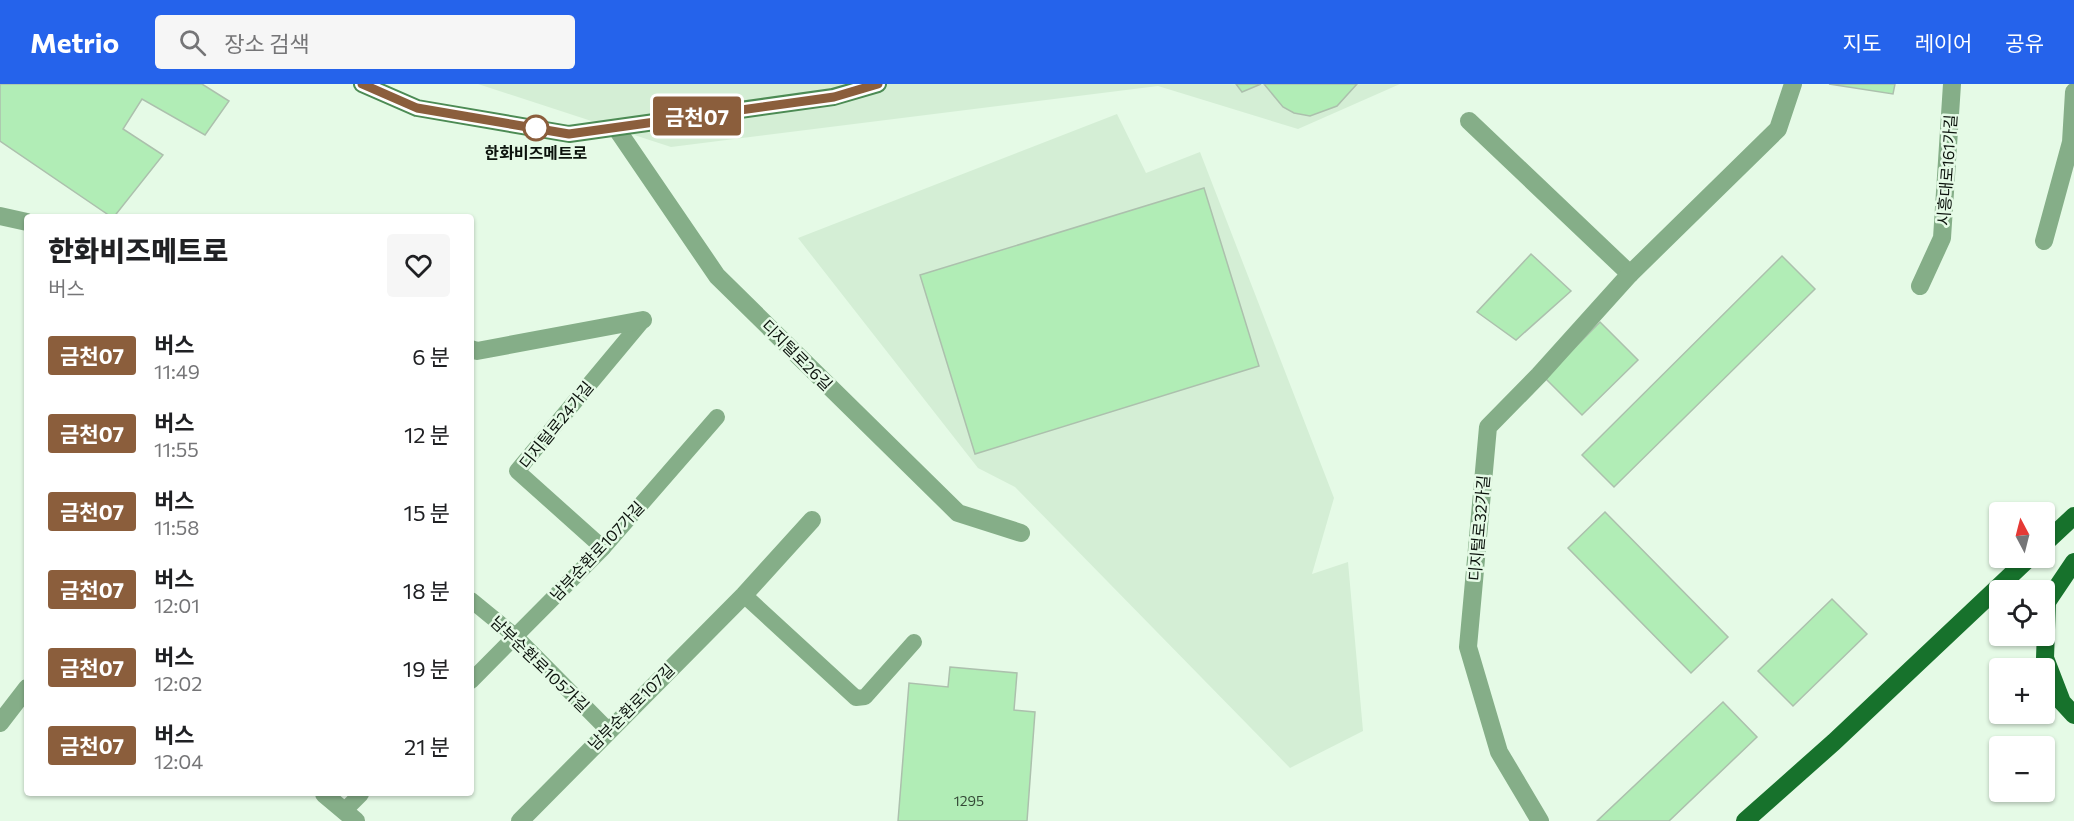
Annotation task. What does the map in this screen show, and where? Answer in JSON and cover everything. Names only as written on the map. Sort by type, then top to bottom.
[{"type":"main road","points":[[2055,534],[2074,516]]},
{"type":"main road","points":[[2074,562],[2047,602],[2045,658],[2062,702],[2074,715]]},
{"type":"main road","points":[[1745,821],[2018,568]]},
{"type":"street","points":[[362,84],[417,108],[569,134],[834,97],[878,84]]},
{"type":"street","name":"디지털로32가길","points":[[1540,821],[1499,753],[1468,646],[1488,427],[1539,375],[1629,274],[1778,129],[1793,84]]},
{"type":"street","name":"시흥대로161가길","points":[[1920,286],[1942,238],[1952,84]]},
{"type":"street","points":[[2044,241],[2071,142],[2074,92]]},
{"type":"street","points":[[1469,121],[1629,274]]},
{"type":"street","name":"디지털로26길","points":[[616,128],[717,276],[958,513],[1021,533]]},
{"type":"street","points":[[1,221],[24,222]]},
{"type":"street","points":[[474,350],[643,320]]},
{"type":"street","name":"남부순환로107길","points":[[520,821],[744,595],[812,520]]},
{"type":"street","points":[[0,723],[24,692]]},
{"type":"street","points":[[326,796],[350,816]]},
{"type":"lane","name":"디지털로24가길","points":[[603,548],[517,471],[643,320]]},
{"type":"lane","name":"남부순환로107가길","points":[[474,678],[603,548],[717,417]]},
{"type":"lane","points":[[744,595],[856,698],[865,697],[914,642]]},
{"type":"lane","name":"남부순환로105가길","points":[[474,602],[515,636],[608,730]]},
{"type":"lane","points":[[350,816],[360,796]]},
{"type":"shaded area","points":[[478,84],[1400,84],[1298,129],[1158,86],[671,147]]},
{"type":"shaded area","points":[[1117,114],[1146,173],[1200,152],[1334,498],[1312,574],[1348,562],[1363,731],[1290,768],[1015,487],[978,468],[798,238]]},
{"type":"building","points":[[0,84],[202,84],[229,101],[205,135],[142,99],[123,129],[163,155],[116,214],[107,214],[0,141]]},
{"type":"building","points":[[1236,84],[1261,84],[1242,92]]},
{"type":"building","points":[[1264,84],[1357,84],[1337,106],[1310,116],[1294,113],[1283,107]]},
{"type":"building","points":[[1829,84],[1895,84],[1893,94]]},
{"type":"building","points":[[1204,188],[1259,366],[975,454],[920,275]]},
{"type":"building","points":[[1531,254],[1571,291],[1516,340],[1477,312]]},
{"type":"building","points":[[1782,256],[1815,289],[1614,487],[1582,455]]},
{"type":"building","points":[[1600,322],[1638,360],[1582,415],[1545,378]]},
{"type":"building","points":[[1605,512],[1728,637],[1691,673],[1568,548]]},
{"type":"building","points":[[1832,599],[1867,634],[1793,706],[1758,671]]},
{"type":"building","points":[[950,667],[1017,673],[1014,710],[1035,712],[1027,821],[898,821],[909,683],[948,687]]},
{"type":"building","points":[[1723,702],[1757,737],[1669,821],[1597,821]]},
{"type":"bus line","name":"금천07","points":[[362,84],[417,108],[569,134],[834,97],[878,84]]},
{"type":"place","name":"한화비즈메트로","points":[[536,128]]}]
